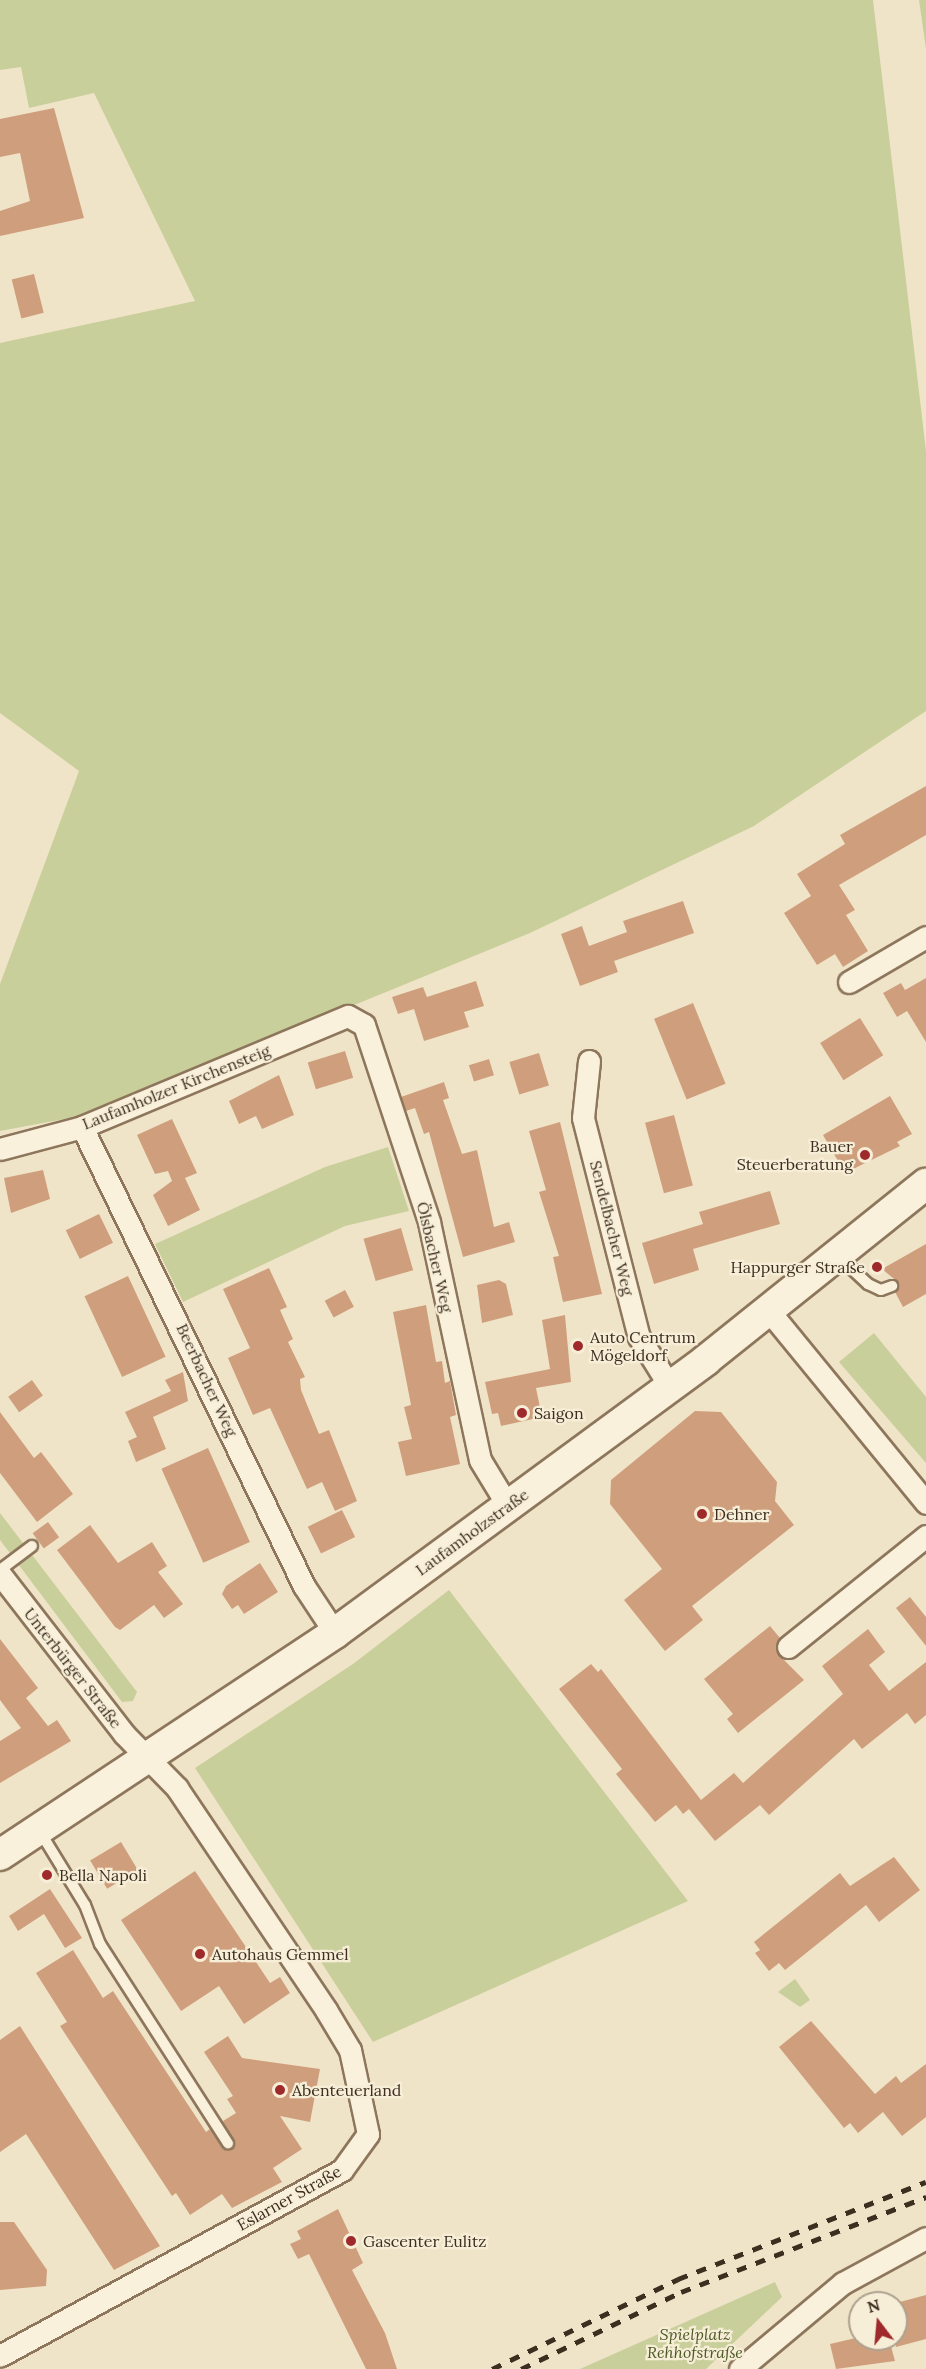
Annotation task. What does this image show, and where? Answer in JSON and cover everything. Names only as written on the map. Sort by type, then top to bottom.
[{"type":"main road","name":"Laufamholzstraße","points":[[0,1855],[150,1759],[335,1633],[670,1387],[769,1311],[926,1184]]},
{"type":"street","points":[[849,982],[926,937]]},
{"type":"street","name":"Laufamholzer Kirchensteig","points":[[0,1149],[82,1127],[348,1016]]},
{"type":"street","name":"Ölsbacher Weg","points":[[348,1016],[364,1025],[375,1047],[429,1222],[480,1460],[508,1506]]},
{"type":"street","name":"Sendelbacher Weg","points":[[589,1061],[583,1118],[639,1337],[670,1387]]},
{"type":"street","name":"Beerbacher Weg","points":[[82,1127],[304,1586],[335,1633]]},
{"type":"street","points":[[769,1311],[926,1503]]},
{"type":"street","points":[[788,1647],[926,1536]]},
{"type":"street","name":"Unterbürger Straße","points":[[0,1572],[150,1759]]},
{"type":"street","name":"Eslarner Straße","points":[[0,2356],[333,2175],[358,2155],[368,2134],[350,2049],[184,1798],[150,1759]]},
{"type":"street","points":[[740,2369],[843,2283],[926,2238]]},
{"type":"lane","points":[[838,1256],[868,1284],[881,1290],[892,1286]]},
{"type":"lane","points":[[0,1572],[32,1546]]},
{"type":"lane","points":[[39,1830],[85,1905],[100,1944],[228,2143]]},
{"type":"green space","points":[[0,0],[873,0],[926,451],[926,711],[754,826],[530,933],[86,1115],[0,1131],[0,984],[79,771],[0,713],[0,343],[195,301],[94,93],[29,108],[21,67],[0,70]]},
{"type":"green space","points":[[919,0],[926,0],[926,49]]},
{"type":"green space","points":[[388,1147],[409,1211],[345,1226],[183,1302],[155,1244],[325,1167]]},
{"type":"green space","points":[[874,1333],[926,1397],[926,1463],[839,1362]]},
{"type":"green space","points":[[0,1513],[137,1692],[133,1701],[122,1702],[0,1540]]},
{"type":"green space","points":[[449,1590],[688,1901],[373,2042],[195,1768],[353,1664]]},
{"type":"green space","points":[[795,1979],[810,2000],[800,2007],[778,1992]]},
{"type":"green space","name":"Spielplatz Rehhofstraße","points":[[775,2282],[782,2297],[706,2369],[580,2369]]},
{"type":"building","points":[[54,108],[84,218],[0,236],[0,211],[30,201],[20,153],[0,157],[0,119]]},
{"type":"building","points":[[34,274],[44,313],[21,318],[12,280]]},
{"type":"building","points":[[926,786],[926,835],[839,885],[855,910],[846,915],[868,951],[843,967],[835,954],[817,965],[784,913],[811,896],[797,874],[845,844],[840,835]]},
{"type":"building","points":[[683,901],[694,933],[614,961],[618,972],[580,986],[561,934],[582,926],[589,946],[627,932],[623,921]]},
{"type":"building","points":[[926,978],[926,1042],[907,1011],[897,1017],[883,993],[901,983],[905,990]]},
{"type":"building","points":[[476,981],[484,1006],[464,1012],[469,1027],[424,1041],[414,1009],[398,1014],[392,997],[423,987],[427,997]]},
{"type":"building","points":[[693,1003],[726,1084],[687,1099],[654,1019]]},
{"type":"building","points":[[860,1018],[883,1055],[843,1080],[820,1043]]},
{"type":"building","points":[[345,1051],[353,1078],[316,1089],[308,1062]]},
{"type":"building","points":[[539,1053],[549,1086],[519,1095],[509,1062]]},
{"type":"building","points":[[489,1059],[494,1075],[474,1081],[469,1065]]},
{"type":"building","points":[[279,1075],[294,1115],[262,1129],[256,1116],[239,1124],[229,1101]]},
{"type":"building","points":[[444,1082],[449,1098],[443,1100],[462,1154],[477,1150],[494,1227],[509,1222],[515,1242],[463,1257],[429,1132],[424,1134],[415,1108],[406,1111],[401,1097]]},
{"type":"building","points":[[890,1096],[912,1134],[897,1142],[900,1146],[845,1173],[823,1135]]},
{"type":"building","points":[[674,1115],[693,1186],[664,1193],[645,1123]]},
{"type":"building","points":[[172,1119],[197,1173],[185,1178],[200,1210],[168,1226],[153,1195],[172,1181],[168,1171],[155,1174],[137,1135]]},
{"type":"building","points":[[560,1122],[602,1294],[563,1302],[553,1257],[559,1256],[539,1192],[546,1190],[529,1131]]},
{"type":"building","points":[[43,1170],[50,1199],[11,1213],[4,1178]]},
{"type":"building","points":[[770,1191],[780,1224],[693,1249],[699,1270],[654,1284],[642,1243],[703,1224],[699,1212]]},
{"type":"building","points":[[99,1214],[113,1243],[80,1259],[66,1230]]},
{"type":"building","points":[[401,1228],[413,1270],[376,1281],[364,1239]]},
{"type":"building","points":[[926,1244],[926,1294],[903,1307],[895,1292],[899,1283],[882,1269]]},
{"type":"building","points":[[269,1268],[287,1307],[280,1310],[293,1339],[288,1342],[305,1377],[300,1379],[301,1390],[319,1434],[329,1430],[357,1501],[335,1511],[322,1482],[307,1489],[270,1408],[253,1415],[228,1358],[250,1348],[223,1289]]},
{"type":"building","points":[[128,1276],[166,1357],[122,1377],[84,1296]]},
{"type":"building","points":[[499,1280],[506,1284],[513,1315],[482,1323],[477,1285]]},
{"type":"building","points":[[345,1290],[354,1307],[334,1318],[325,1301]]},
{"type":"building","points":[[426,1305],[436,1362],[442,1361],[445,1383],[450,1381],[456,1415],[450,1417],[460,1464],[406,1476],[398,1442],[412,1439],[404,1407],[411,1405],[393,1312]]},
{"type":"building","points":[[565,1315],[571,1382],[536,1388],[542,1417],[501,1426],[498,1413],[492,1414],[485,1382],[550,1369],[542,1320]]},
{"type":"building","points":[[183,1372],[188,1401],[153,1417],[166,1449],[136,1462],[128,1441],[137,1437],[125,1412],[171,1391],[165,1380]]},
{"type":"building","points":[[32,1380],[43,1396],[19,1412],[8,1397]]},
{"type":"building","name":"Dehner","points":[[695,1411],[721,1412],[777,1482],[775,1501],[794,1525],[692,1606],[703,1620],[665,1651],[624,1600],[662,1569],[610,1504],[611,1480]]},
{"type":"building","points":[[0,1412],[34,1458],[41,1452],[73,1494],[37,1522],[0,1473]]},
{"type":"building","points":[[208,1448],[250,1542],[203,1563],[161,1469]]},
{"type":"building","points":[[342,1510],[355,1537],[321,1554],[308,1527]]},
{"type":"building","points":[[48,1522],[59,1537],[44,1549],[33,1533]]},
{"type":"building","points":[[90,1525],[118,1563],[152,1542],[167,1566],[158,1572],[183,1604],[164,1618],[154,1605],[120,1630],[115,1627],[57,1550]]},
{"type":"building","points":[[260,1563],[278,1592],[244,1614],[238,1605],[232,1609],[222,1594],[226,1586]]},
{"type":"building","points":[[910,1597],[926,1617],[926,1646],[896,1608]]},
{"type":"building","points":[[770,1626],[780,1638],[778,1654],[804,1680],[738,1733],[727,1719],[733,1714],[704,1679]]},
{"type":"building","points":[[868,1629],[885,1652],[869,1665],[889,1691],[926,1662],[926,1715],[915,1724],[907,1713],[862,1749],[854,1739],[769,1815],[760,1805],[715,1841],[689,1809],[683,1814],[676,1805],[655,1822],[616,1774],[622,1769],[559,1689],[591,1664],[598,1672],[601,1669],[701,1800],[734,1773],[743,1783],[843,1694],[822,1666]]},
{"type":"building","points":[[0,1639],[38,1688],[26,1698],[48,1726],[57,1720],[71,1741],[0,1783],[0,1741],[21,1728],[0,1700]]},
{"type":"building","points":[[121,1842],[138,1870],[107,1889],[90,1861]]},
{"type":"building","points":[[894,1857],[920,1890],[879,1922],[866,1905],[785,1970],[779,1963],[769,1971],[755,1953],[760,1950],[754,1942],[840,1873],[850,1886]]},
{"type":"building","points":[[195,1871],[270,1983],[280,1977],[290,1993],[244,2024],[219,1986],[181,2011],[121,1920]]},
{"type":"building","points":[[50,1889],[82,1938],[65,1948],[44,1914],[18,1931],[9,1916]]},
{"type":"building","points":[[73,1950],[103,1998],[113,1991],[206,2132],[210,2129],[225,2150],[235,2143],[223,2121],[236,2113],[227,2099],[233,2096],[204,2052],[228,2036],[242,2058],[320,2069],[310,2122],[280,2116],[302,2149],[273,2168],[282,2182],[232,2208],[222,2194],[190,2215],[176,2193],[172,2196],[60,2026],[67,2022],[36,1973]]},
{"type":"building","points":[[811,2021],[875,2094],[896,2076],[901,2083],[926,2064],[926,2117],[902,2136],[883,2112],[858,2133],[850,2123],[844,2128],[779,2047]]},
{"type":"building","points":[[20,2026],[160,2246],[114,2270],[26,2134],[0,2152],[0,2040]]},
{"type":"building","points":[[338,2209],[363,2263],[352,2270],[385,2333],[397,2369],[366,2369],[309,2254],[298,2259],[290,2244],[301,2239],[297,2231]]},
{"type":"building","points":[[0,2222],[14,2222],[47,2270],[46,2286],[0,2290]]},
{"type":"building","points":[[926,2295],[926,2339],[908,2344],[908,2300]]},
{"type":"building","points":[[848,2340],[848,2351],[892,2351],[895,2361],[836,2369],[830,2344]]},
{"type":"railway","points":[[492,2369],[678,2279],[926,2182]]},
{"type":"railway","points":[[521,2369],[681,2292],[926,2197]]},
{"type":"place","name":"Bauer Steuerberatung","points":[[865,1155]]},
{"type":"place","name":"Happurger Straße","points":[[877,1267]]},
{"type":"place","name":"Auto Centrum Mögeldorf","points":[[578,1346]]},
{"type":"place","name":"Saigon","points":[[522,1413]]},
{"type":"place","name":"Dehner","points":[[702,1514]]},
{"type":"place","name":"Bella Napoli","points":[[47,1875]]},
{"type":"place","name":"Autohaus Gemmel","points":[[200,1954]]},
{"type":"place","name":"Abenteuerland","points":[[280,2090]]},
{"type":"place","name":"Gascenter Eulitz","points":[[351,2241]]}]
